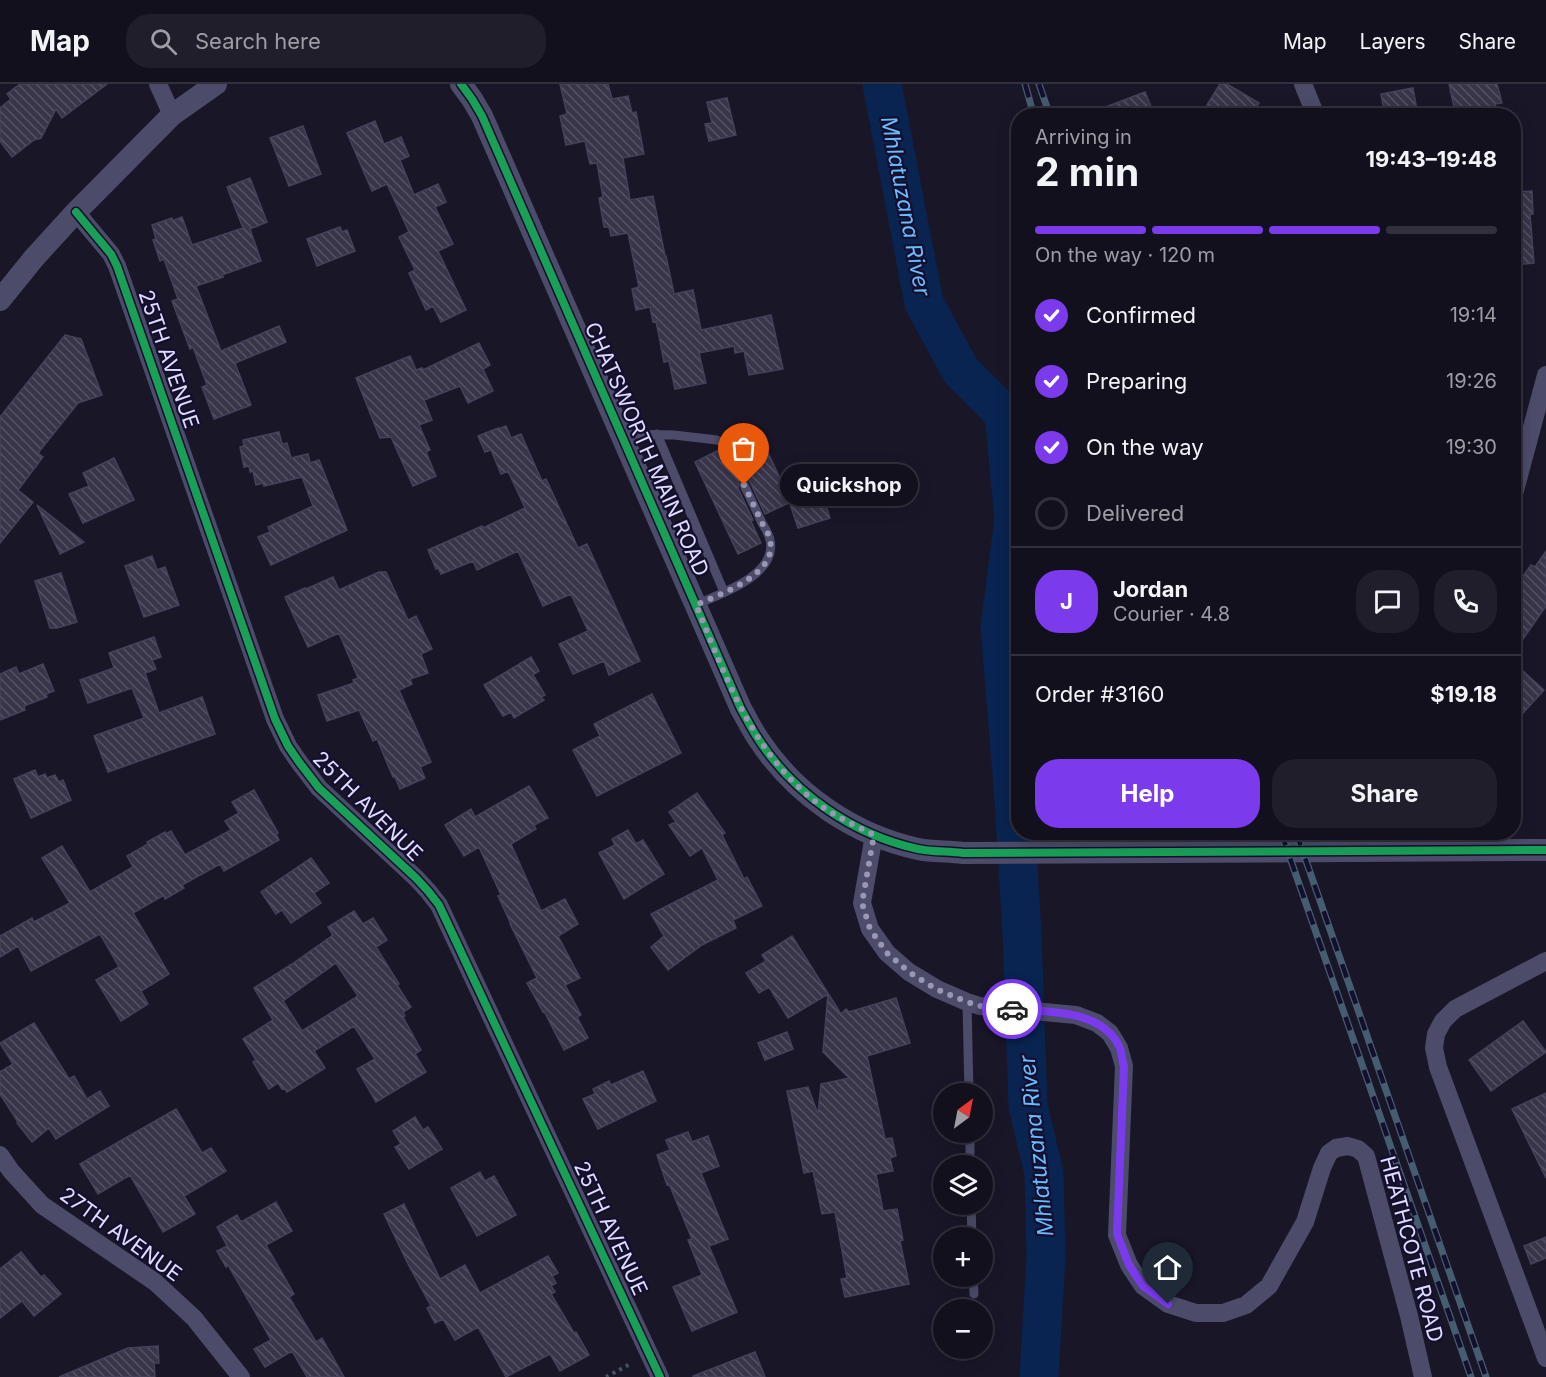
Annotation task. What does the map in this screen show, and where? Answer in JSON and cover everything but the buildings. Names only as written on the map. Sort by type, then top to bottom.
[{"type":"street","points":[[159,84],[172,115]]},
{"type":"street","points":[[0,300],[76,212],[172,115],[216,84]]},
{"type":"street","name":"CHATSWORTH MAIN ROAD","points":[[461,84],[482,116],[741,709],[759,741],[779,766],[804,792],[837,817],[874,835],[918,849],[963,853],[1546,850]]},
{"type":"street","points":[[1303,84],[1313,108]]},
{"type":"street","name":"25TH AVENUE","points":[[76,212],[107,248],[117,266],[272,707],[288,746],[319,788],[416,878],[439,905],[660,1377]]},
{"type":"street","points":[[1521,468],[1546,375]]},
{"type":"street","name":"HEATHCOTE ROAD","points":[[874,835],[862,903],[870,929],[887,953],[909,972],[936,989],[973,1004],[1076,1015],[1097,1023],[1110,1033],[1119,1048],[1124,1066],[1117,1234],[1129,1265],[1143,1286],[1168,1304],[1196,1313],[1222,1313],[1246,1305],[1269,1286],[1305,1222],[1329,1153],[1336,1148],[1348,1146],[1358,1149],[1366,1156],[1423,1377]]},
{"type":"street","points":[[1546,961],[1455,1009],[1443,1021],[1436,1034],[1434,1048],[1438,1067],[1543,1339],[1546,1358]]},
{"type":"street","name":"27TH AVENUE","points":[[0,1155],[11,1171],[42,1205],[155,1282],[194,1318],[241,1377]]},
{"type":"lane","points":[[620,434],[657,434],[717,440],[726,444],[732,455]]},
{"type":"lane","points":[[657,434],[724,592]]},
{"type":"lane","points":[[696,605],[750,579],[768,559],[771,549],[770,538],[744,485]]},
{"type":"lane","points":[[969,1083],[973,1004]]},
{"type":"lane","points":[[974,1287],[974,1294]]},
{"type":"path","points":[[606,1377],[650,1354]]},
{"type":"waterway","name":"Mhlatuzana River","points":[[882,84],[924,303],[961,371],[1004,414],[1011,488]]},
{"type":"waterway","name":"Mhlatuzana River","points":[[1011,542],[1000,627],[1011,762]]},
{"type":"waterway","name":"Mhlatuzana River","points":[[1016,840],[1028,1106],[1044,1173],[1046,1256],[1039,1377]]},
{"type":"railway","points":[[1025,84],[1032,108]]},
{"type":"railway","points":[[1039,84],[1047,108]]},
{"type":"railway","points":[[1284,840],[1471,1377]]},
{"type":"railway","points":[[1299,840],[1486,1377]]},
{"type":"cycle path","points":[[461,84],[482,116],[741,709],[756,736],[774,760],[808,795],[828,810],[849,823],[894,843],[923,850],[963,853],[1546,850]]},
{"type":"cycle path","points":[[76,212],[111,254],[117,266],[275,719],[288,746],[319,788],[416,878],[439,905],[660,1377]]},
{"type":"way so far","points":[[744,485],[770,538],[771,549],[768,559],[750,579],[696,605],[741,709],[759,741],[804,792],[837,817],[874,835],[862,903],[870,929],[887,953],[909,972],[936,989],[980,1006],[1012,1009]]},
{"type":"place","name":"Quickshop","points":[[744,485]]},
{"type":"route","points":[[1012,1009],[1076,1015],[1097,1023],[1110,1033],[1119,1048],[1124,1066],[1117,1234],[1129,1265],[1143,1286],[1168,1304]]}]
